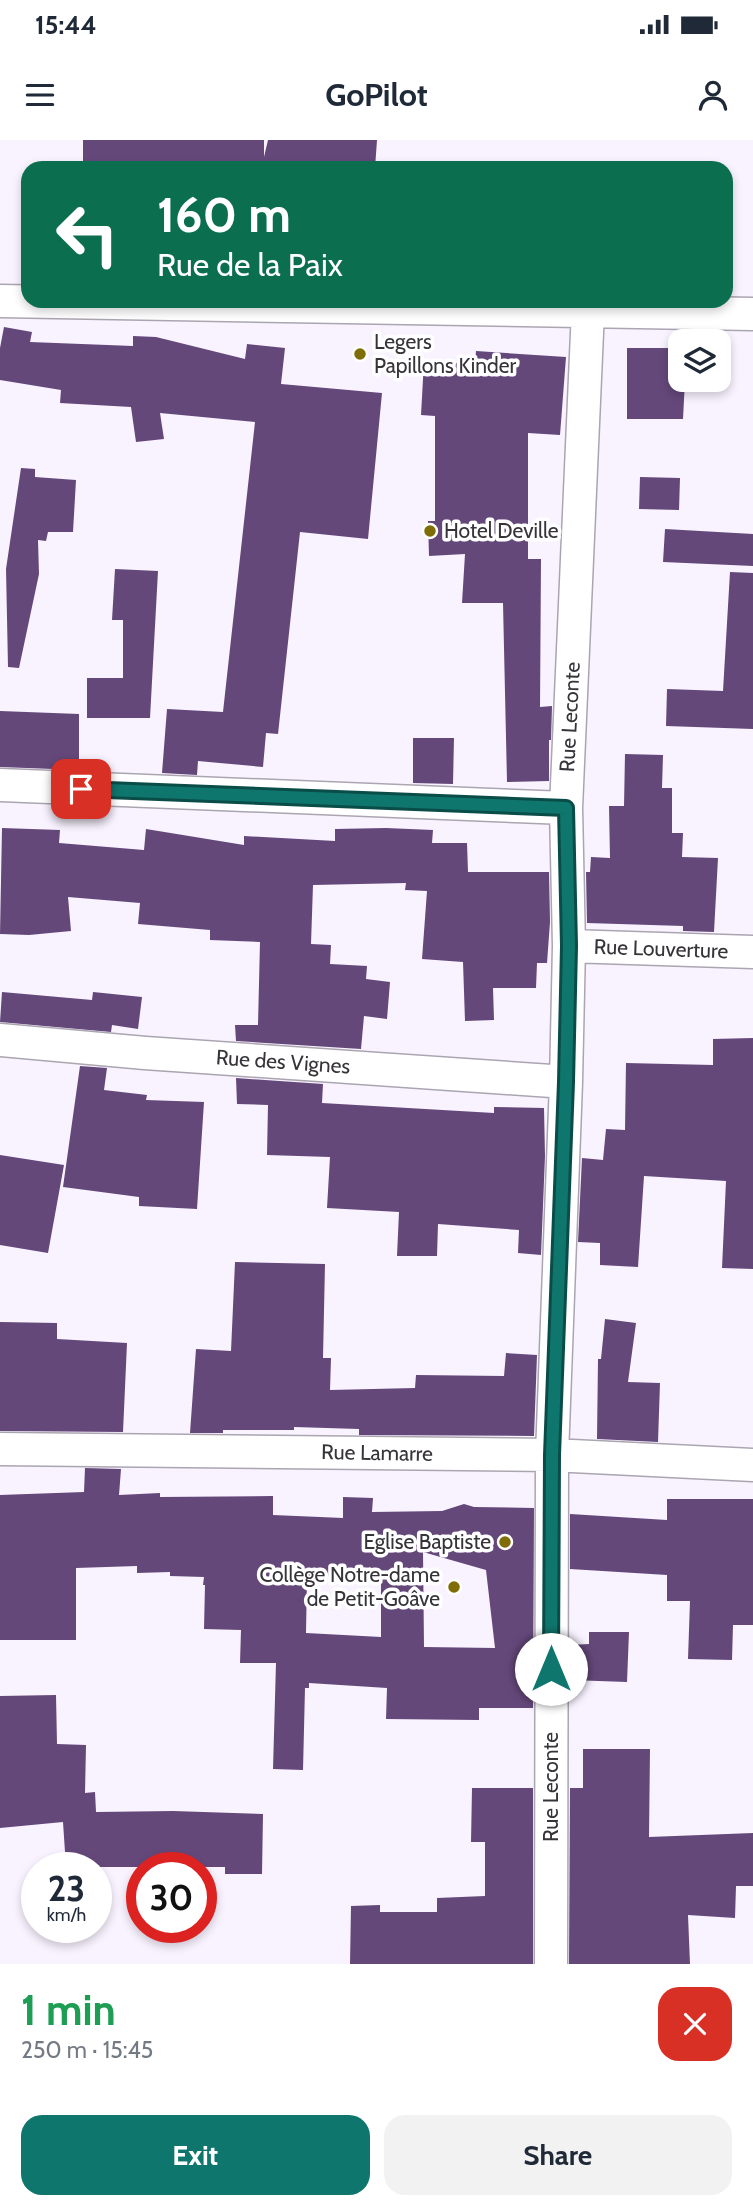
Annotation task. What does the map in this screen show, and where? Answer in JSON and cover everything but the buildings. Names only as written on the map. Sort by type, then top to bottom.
[{"type":"street","points":[[0,301],[21,301]]},
{"type":"street","points":[[457,308],[753,314]]},
{"type":"street","name":"Rue Leconte","points":[[551,1964],[552,1455],[569,946],[566,808],[588,310]]},
{"type":"street","points":[[0,785],[566,808]]},
{"type":"street","name":"Rue Louverture","points":[[569,946],[753,952]]},
{"type":"street","name":"Rue des Vignes","points":[[0,1040],[145,1053],[566,1082]]},
{"type":"street","name":"Rue Lamarre","points":[[0,1449],[552,1455],[753,1465]]},
{"type":"place","name":"Legers Papillons Kinder","points":[[360,354]]},
{"type":"place","name":"Hotel Deville","points":[[430,531]]},
{"type":"place","name":"Eglise Baptiste","points":[[505,1542]]},
{"type":"place","name":"Collège Notre-dame de Petit-Goâve","points":[[454,1587]]},
{"type":"route","points":[[81,789],[566,808],[569,946],[552,1455],[551,1669]]}]
